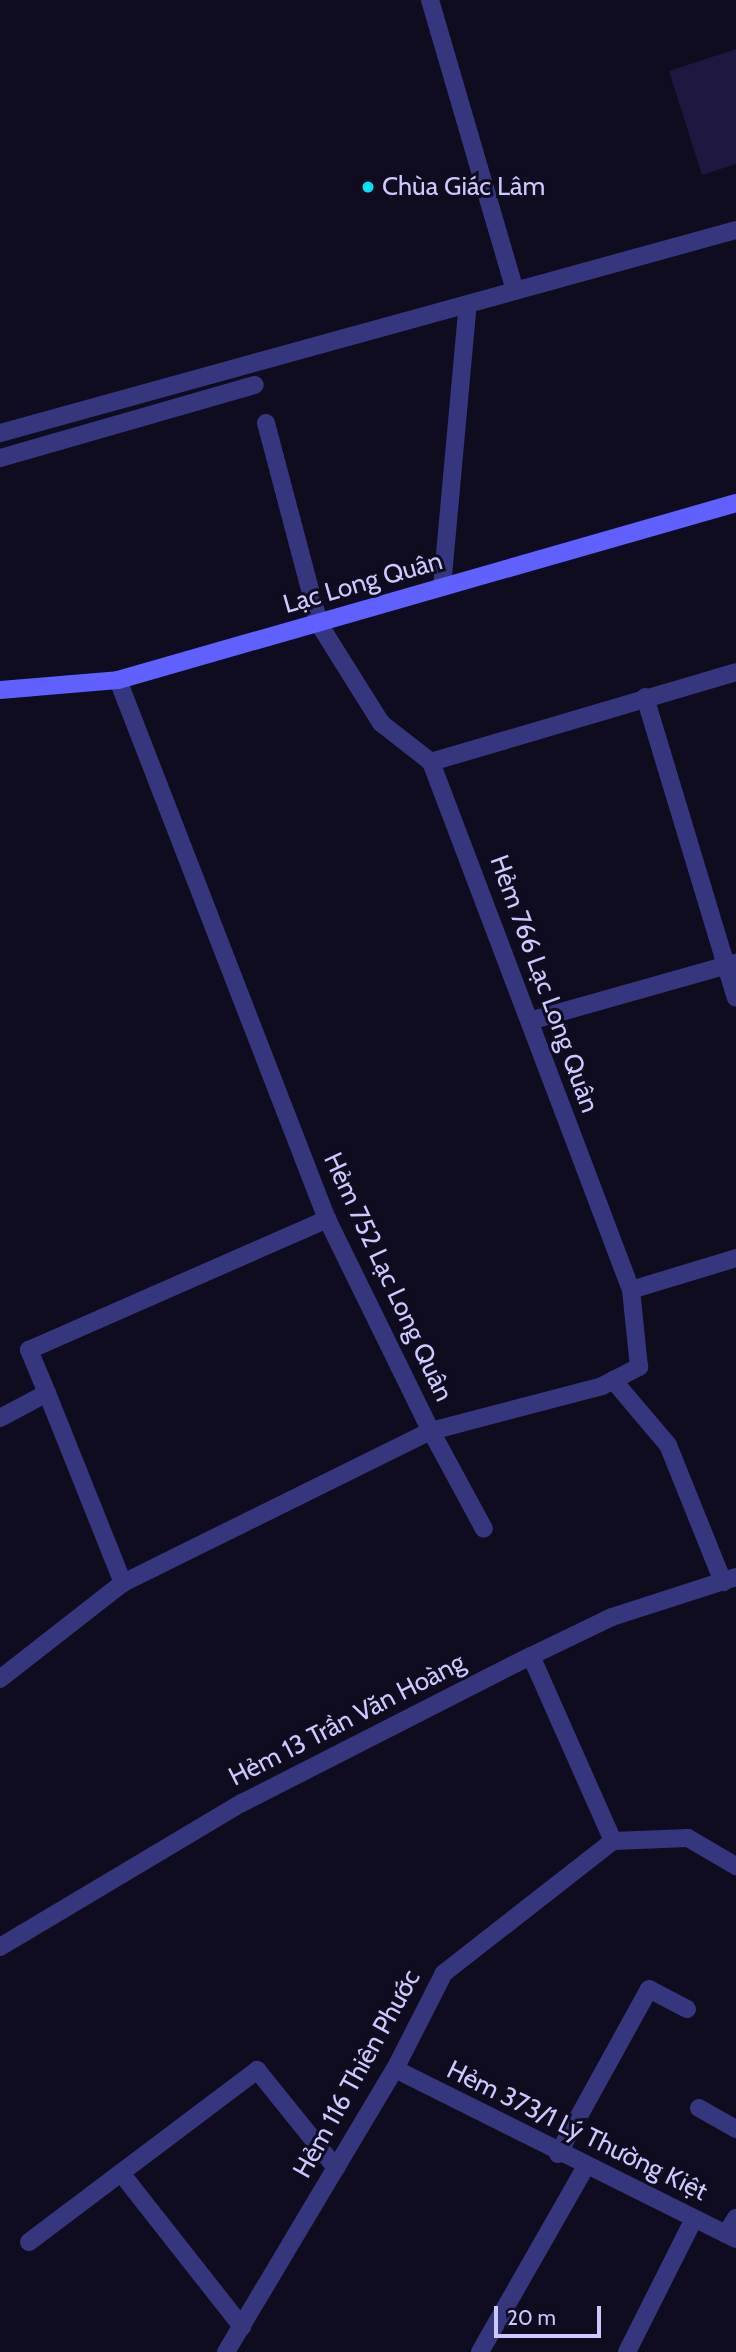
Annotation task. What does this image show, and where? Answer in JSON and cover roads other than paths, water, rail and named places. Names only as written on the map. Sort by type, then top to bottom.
[{"type":"main road","name":"Lạc Long Quân","points":[[0,690],[118,680],[736,503]]},
{"type":"street","points":[[430,0],[515,291]]},
{"type":"street","points":[[0,433],[736,230]]},
{"type":"street","points":[[442,587],[468,304]]},
{"type":"street","points":[[0,458],[255,384]]},
{"type":"street","points":[[266,423],[319,624],[381,723],[431,762],[736,672]]},
{"type":"street","name":"Hẻm 752 Lạc Long Quân","points":[[0,1679],[123,1583],[431,1431],[327,1219],[118,680]]},
{"type":"street","points":[[645,697],[731,964],[736,998]]},
{"type":"street","name":"Hẻm 766 Lạc Long Quân","points":[[431,762],[533,1020],[631,1290],[639,1367],[613,1380]]},
{"type":"street","points":[[533,1020],[731,964]]},
{"type":"street","points":[[123,1583],[29,1350],[327,1219]]},
{"type":"street","points":[[631,1290],[736,1258]]},
{"type":"street","points":[[484,1529],[431,1431],[613,1380],[668,1445],[729,1579]]},
{"type":"street","points":[[0,1418],[47,1392]]},
{"type":"street","name":"Hẻm 13 Trần Văn Hoàng","points":[[0,1947],[242,1803],[531,1656],[612,1616],[729,1579]]},
{"type":"street","points":[[531,1656],[613,1841],[688,1838],[736,1866]]},
{"type":"street","name":"Hẻm 116 Thiên Phước","points":[[226,2352],[395,2069],[444,1973],[613,1841]]},
{"type":"street","points":[[558,2154],[649,1989],[687,2009]]},
{"type":"street","name":"Hẻm 373/1 Lý Thường Kiệt","points":[[395,2069],[585,2168],[731,2237]]},
{"type":"street","points":[[29,2242],[257,2070],[336,2168]]},
{"type":"street","points":[[699,2108],[735,2127]]},
{"type":"street","points":[[480,2352],[585,2168]]},
{"type":"street","points":[[121,2173],[242,2328]]},
{"type":"street","points":[[731,2237],[736,2218]]},
{"type":"street","points":[[627,2352],[694,2219]]},
{"type":"place","name":"Chùa Giác Lâm","points":[[368,187]]}]
